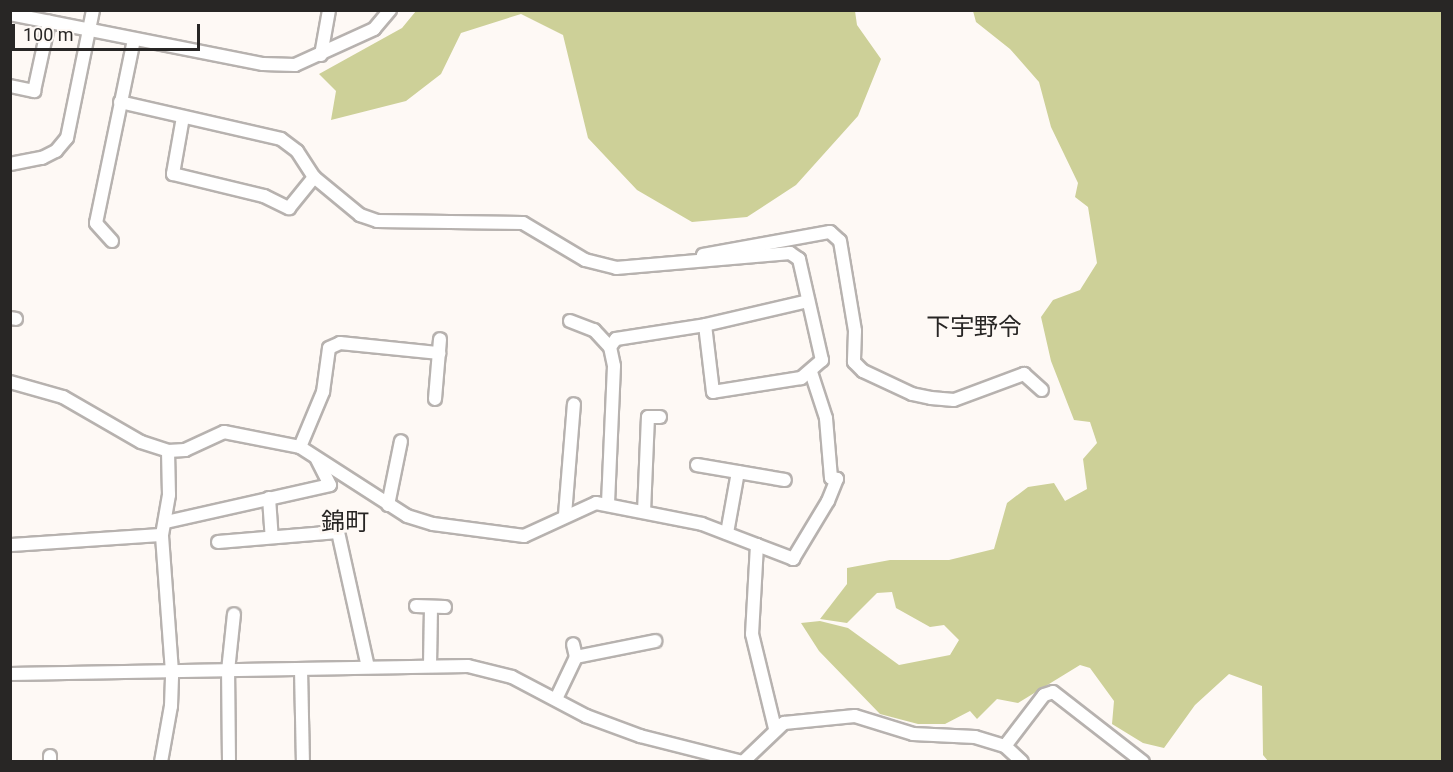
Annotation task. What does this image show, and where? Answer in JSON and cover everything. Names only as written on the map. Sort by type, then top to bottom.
[{"type":"street","points":[[10,164],[42,158],[56,151],[67,138],[93,10]]},
{"type":"street","points":[[321,55],[329,10]]},
{"type":"street","points":[[10,14],[263,64],[295,65],[374,29],[390,10]]},
{"type":"street","points":[[10,86],[34,91],[49,22]]},
{"type":"street","points":[[112,241],[96,224],[134,39]]},
{"type":"street","points":[[120,102],[281,139],[297,151],[314,177],[360,215],[377,220],[523,222],[585,260],[616,268],[790,253],[800,259],[822,360],[811,372],[781,382],[713,392],[705,325]]},
{"type":"street","points":[[183,117],[173,174],[264,196],[289,208],[314,177]]},
{"type":"street","points":[[667,264],[728,248],[830,232],[840,241],[855,331],[854,362],[863,371],[912,394],[938,399],[954,400],[1024,374],[1042,390]]},
{"type":"street","points":[[610,346],[616,339],[705,325],[808,301]]},
{"type":"street","points":[[570,321],[594,330],[610,346],[614,366],[608,504]]},
{"type":"street","points":[[435,399],[440,339]]},
{"type":"street","points":[[300,447],[323,392],[329,348],[340,344],[439,353]]},
{"type":"street","points":[[10,382],[63,397],[141,442],[168,451],[185,450],[224,432],[300,447],[387,505],[433,524],[524,536],[586,505],[608,504],[727,533],[793,559],[828,501],[837,479],[831,478],[826,418],[811,372]]},
{"type":"street","points":[[565,515],[574,404]]},
{"type":"street","points":[[644,512],[648,417],[660,417]]},
{"type":"street","points":[[387,505],[401,441]]},
{"type":"street","points":[[161,762],[170,717],[172,672],[162,535],[166,522],[168,451]]},
{"type":"street","points":[[166,522],[330,484],[317,459]]},
{"type":"street","points":[[697,465],[785,480]]},
{"type":"street","points":[[727,533],[738,472]]},
{"type":"street","points":[[269,498],[272,537]]},
{"type":"street","points":[[218,542],[338,532],[368,667]]},
{"type":"street","points":[[10,545],[162,535]]},
{"type":"street","points":[[757,544],[752,634],[775,728]]},
{"type":"street","points":[[416,606],[446,607]]},
{"type":"street","points":[[430,665],[431,606]]},
{"type":"street","points":[[229,762],[228,671],[234,614]]},
{"type":"street","points":[[576,657],[655,641]]},
{"type":"street","points":[[556,699],[576,657],[573,644]]},
{"type":"street","points":[[10,674],[430,665],[491,669],[556,699],[586,716],[640,736],[743,762],[775,728],[784,723],[855,716],[913,734],[975,737],[1005,746],[1022,762]]},
{"type":"street","points":[[301,669],[303,762]]},
{"type":"street","points":[[1005,746],[1044,695],[1053,692],[1143,762]]},
{"type":"green space","points":[[416,11],[855,11],[857,25],[881,59],[858,116],[796,185],[747,217],[692,222],[637,190],[588,138],[563,35],[521,14],[461,33],[441,74],[406,101],[331,120],[336,91],[319,74],[402,28]]},
{"type":"green space","points":[[973,11],[1442,11],[1442,761],[1268,761],[1263,755],[1262,686],[1229,674],[1195,705],[1164,748],[1143,743],[1112,724],[1114,701],[1090,668],[1080,665],[1018,703],[997,699],[977,719],[970,711],[945,724],[918,724],[880,714],[819,651],[801,623],[820,621],[848,628],[899,665],[950,655],[959,640],[944,625],[930,627],[896,608],[892,592],[877,593],[847,623],[820,619],[847,584],[847,568],[890,560],[949,560],[994,549],[1007,503],[1028,487],[1054,483],[1065,501],[1087,489],[1083,459],[1097,443],[1090,422],[1074,420],[1051,361],[1041,317],[1053,300],[1080,290],[1097,263],[1088,207],[1075,197],[1078,183],[1051,127],[1039,82],[1010,49],[976,22]]},
{"type":"district","name":"下宇野令","points":[[974,328]]},
{"type":"district","name":"錦町","points":[[345,523]]}]
